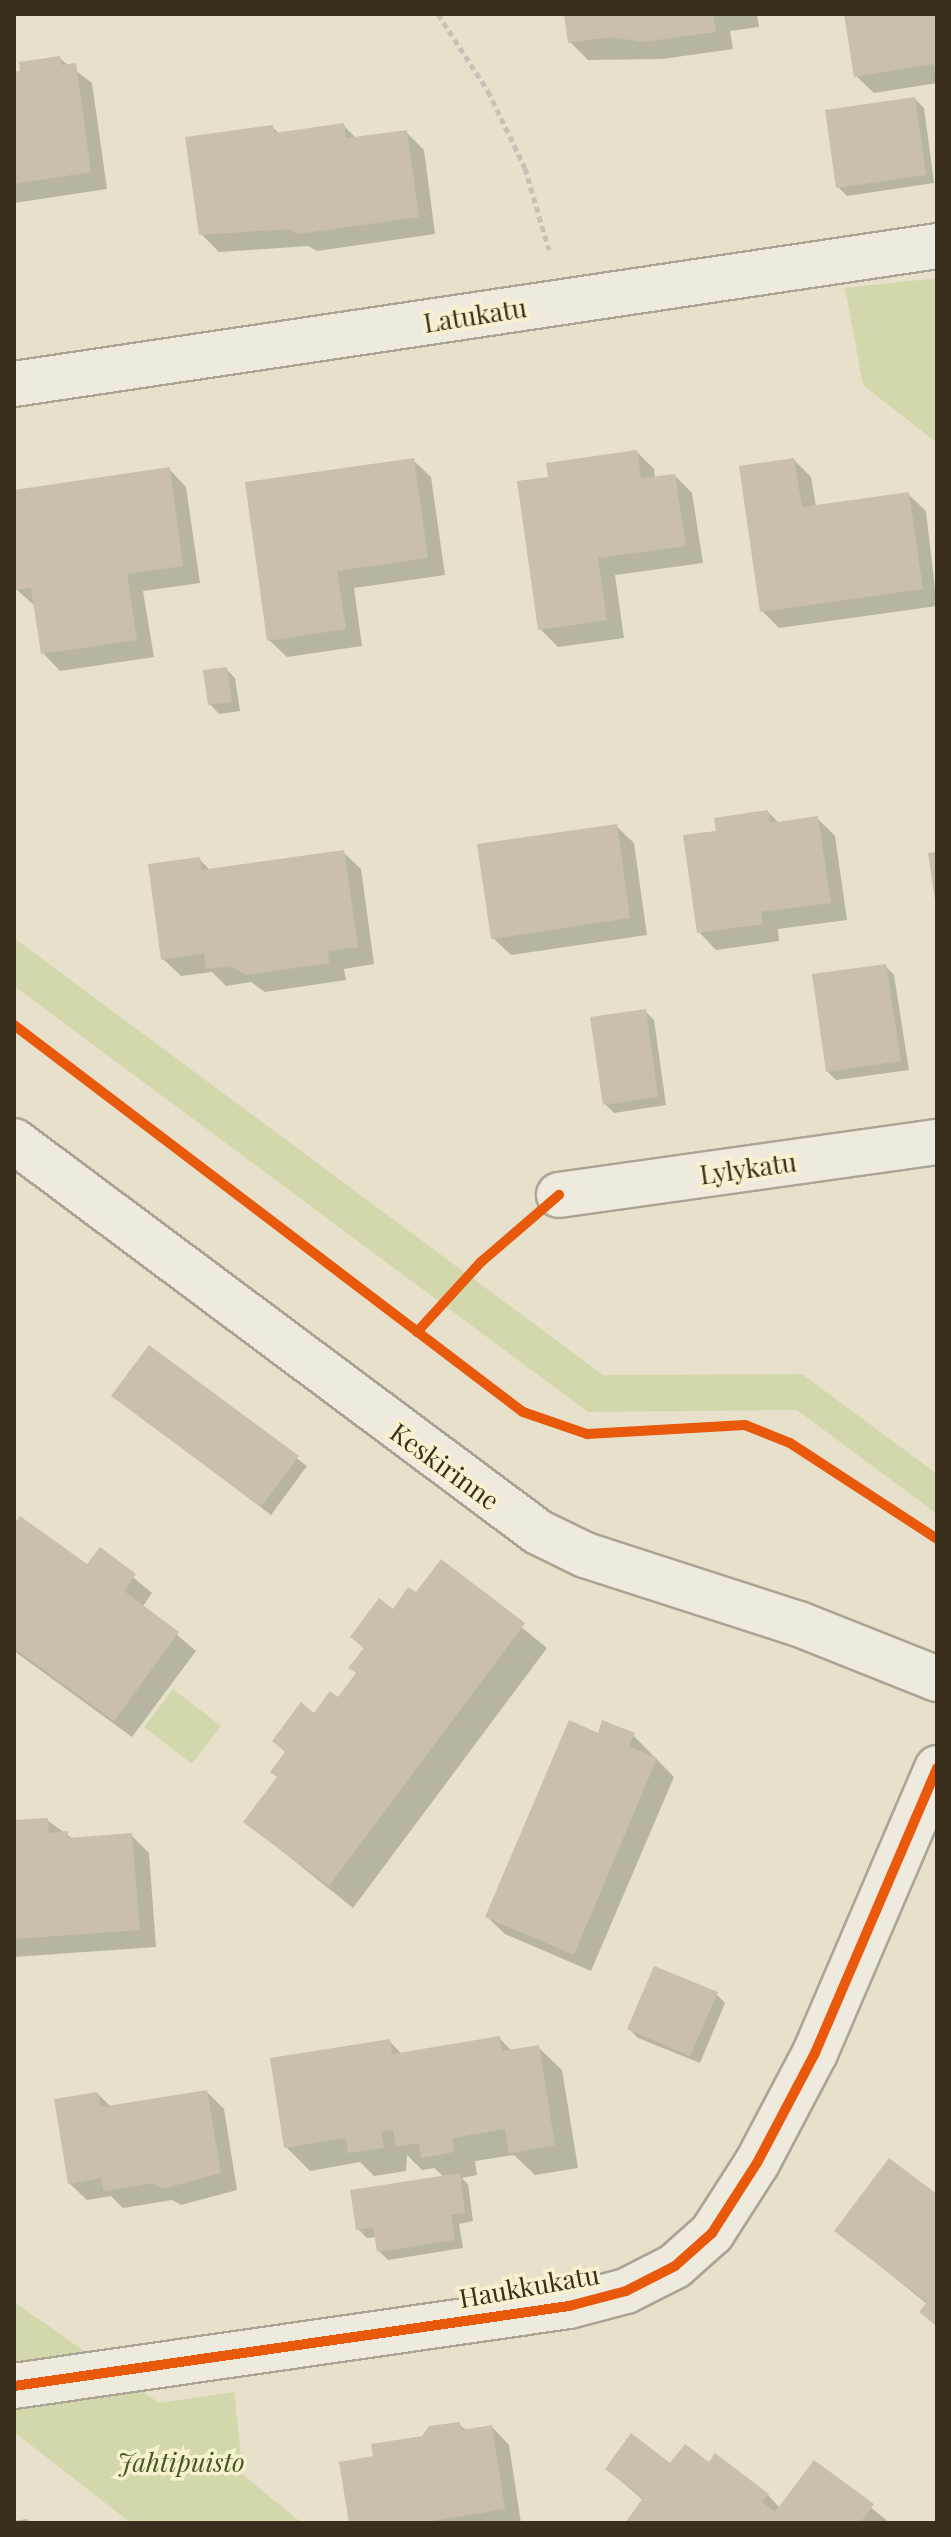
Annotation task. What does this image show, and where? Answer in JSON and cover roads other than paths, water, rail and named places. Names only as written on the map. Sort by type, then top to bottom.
[{"type":"street","name":"Latukatu","points":[[14,384],[937,246]]},
{"type":"street","name":"Lylykatu","points":[[559,1195],[937,1142]]},
{"type":"street","name":"Keskirinne","points":[[16,1147],[538,1532],[585,1555],[799,1624],[937,1679]]},
{"type":"street","name":"Haukkukatu","points":[[14,2386],[569,2306],[626,2291],[675,2266],[712,2233],[757,2163],[815,2053],[937,1768]]},
{"type":"park label","name":"Jahtipuisto","points":[[181,2462]]}]
